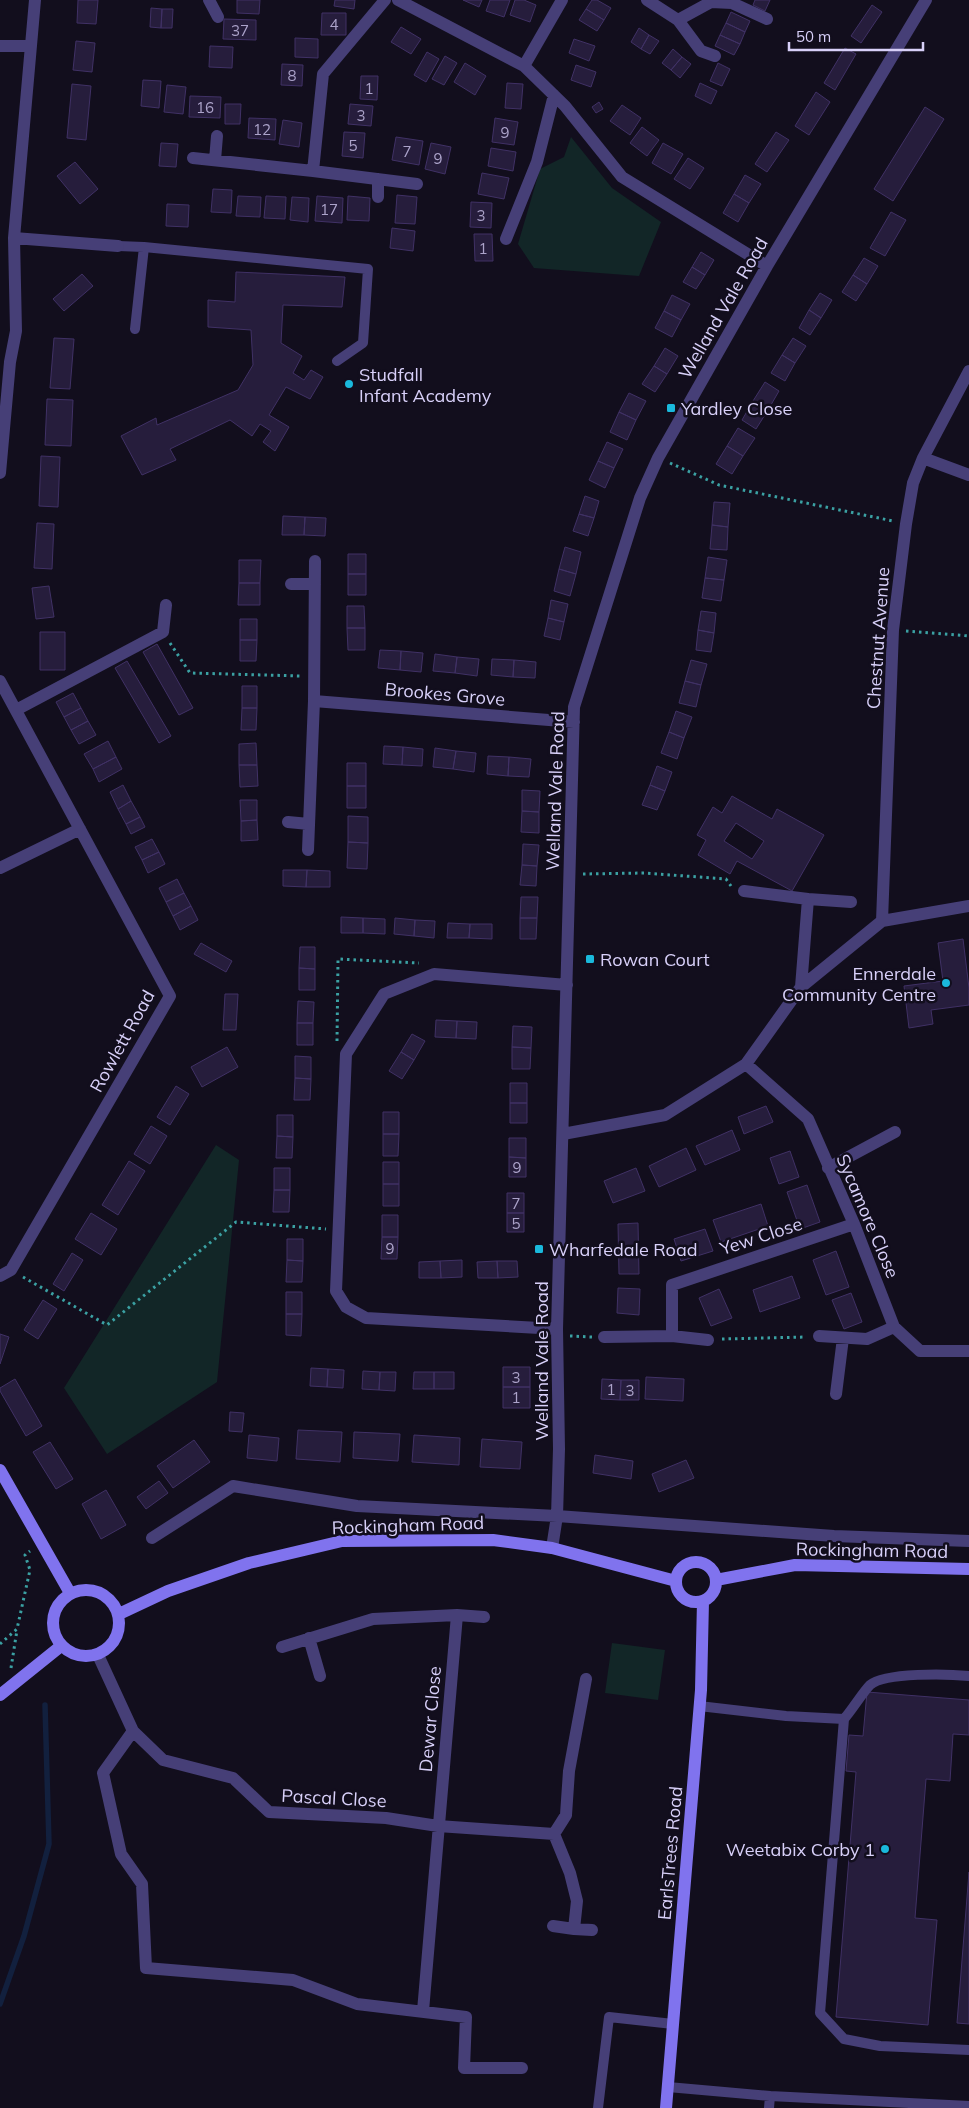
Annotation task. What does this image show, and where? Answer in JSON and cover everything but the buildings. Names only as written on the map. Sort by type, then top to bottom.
[{"type":"street","points":[[0,473],[5,361],[16,331],[14,238],[35,0]]},
{"type":"street","points":[[208,0],[218,17]]},
{"type":"street","points":[[313,171],[323,74],[385,0]]},
{"type":"street","points":[[398,0],[524,66],[565,106],[622,177],[767,266]]},
{"type":"street","points":[[524,66],[562,0]]},
{"type":"street","points":[[647,0],[678,20],[701,51],[716,56]]},
{"type":"street","name":"Welland Vale Road","points":[[552,1548],[557,1516],[559,1449],[557,1332],[574,707],[640,498],[658,458],[767,266],[926,0]]},
{"type":"street","points":[[678,20],[711,2],[732,3],[767,19]]},
{"type":"street","points":[[0,46],[30,46]]},
{"type":"street","points":[[506,239],[537,162],[554,95]]},
{"type":"street","points":[[215,160],[217,136]]},
{"type":"street","points":[[193,158],[417,184]]},
{"type":"street","points":[[378,179],[378,197]]},
{"type":"street","points":[[14,238],[118,246]]},
{"type":"street","name":"Chestnut Avenue","points":[[882,921],[893,630],[906,524],[913,483],[923,458],[969,371]]},
{"type":"street","points":[[923,458],[969,475]]},
{"type":"street","points":[[308,850],[314,701],[315,561]]},
{"type":"street","points":[[291,584],[315,584]]},
{"type":"street","points":[[16,710],[163,632],[166,605]]},
{"type":"street","name":"Rowlett Road","points":[[0,681],[170,996],[5,1273]]},
{"type":"street","name":"Brookes Grove","points":[[314,701],[574,722]]},
{"type":"street","points":[[288,822],[309,824]]},
{"type":"street","points":[[0,868],[80,829]]},
{"type":"street","points":[[744,891],[851,902]]},
{"type":"street","points":[[801,987],[808,899]]},
{"type":"street","points":[[562,1134],[665,1115],[746,1064],[801,987],[882,921],[969,906]]},
{"type":"street","points":[[557,1332],[366,1318],[346,1307],[336,1291],[346,1054],[384,994],[434,974],[567,985]]},
{"type":"street","name":"Sycamore Close","points":[[746,1064],[808,1119],[854,1224],[894,1327],[920,1351],[969,1351]]},
{"type":"street","points":[[828,1168],[895,1132]]},
{"type":"street","name":"Yew Close","points":[[672,1336],[672,1284],[854,1224]]},
{"type":"street","points":[[819,1336],[867,1339],[894,1327]]},
{"type":"street","points":[[604,1337],[672,1336],[708,1340]]},
{"type":"street","points":[[836,1394],[843,1338]]},
{"type":"street","points":[[0,1470],[70,1593]]},
{"type":"street","points":[[152,1538],[233,1486],[357,1506],[557,1516],[834,1536],[969,1541]]},
{"type":"street","name":"Rockingham Road","points":[[119,1614],[168,1591],[249,1563],[342,1541],[493,1540],[552,1548],[676,1581]]},
{"type":"street","points":[[694,1562],[704,1563],[710,1567],[716,1580],[713,1594],[703,1601],[696,1602],[683,1598],[676,1581],[681,1568],[694,1562]]},
{"type":"street","name":"Rockingham Road","points":[[716,1580],[795,1565],[969,1568]]},
{"type":"street","points":[[93,1590],[104,1594],[113,1602],[119,1614],[120,1626],[117,1637],[110,1647],[98,1655],[87,1657],[75,1655],[61,1646],[55,1636],[54,1613],[60,1602],[70,1593],[93,1590]]},
{"type":"street","name":"EarlsTrees Road","points":[[666,2108],[700,1706],[703,1601]]},
{"type":"street","points":[[282,1647],[373,1619],[457,1615],[484,1617]]},
{"type":"street","name":"Dewar Close","points":[[423,2011],[457,1615]]},
{"type":"street","points":[[309,1638],[320,1676]]},
{"type":"street","points":[[4,1691],[61,1646]]},
{"type":"street","name":"Pascal Close","points":[[98,1655],[133,1731],[163,1760],[233,1778],[269,1812],[386,1818],[438,1826],[554,1834]]},
{"type":"street","points":[[574,1929],[577,1901],[570,1874],[554,1834],[566,1815],[569,1770],[586,1679]]},
{"type":"street","points":[[133,1731],[103,1773],[121,1854],[142,1884],[146,1968],[293,1980],[357,2004],[466,2016],[464,2068],[522,2068]]},
{"type":"street","points":[[553,1926],[592,1930]]},
{"type":"lane","points":[[118,246],[368,269],[363,343],[337,361]]},
{"type":"lane","points":[[135,329],[144,247]]},
{"type":"lane","points":[[969,1676],[927,1675],[887,1678],[871,1685],[844,1719],[820,2013],[844,2038],[880,2046],[969,2050]]},
{"type":"lane","points":[[700,1706],[786,1716],[844,1719]]},
{"type":"lane","points":[[598,2108],[609,2017],[673,2024]]},
{"type":"lane","points":[[668,2087],[770,2096],[969,2106]]},
{"type":"lane","points":[[769,2108],[770,2096]]},
{"type":"path","points":[[658,458],[719,486],[906,524]]},
{"type":"path","points":[[893,630],[969,636]]},
{"type":"path","points":[[163,632],[190,672],[314,676]]},
{"type":"path","points":[[570,874],[644,873],[726,879],[732,887],[744,891]]},
{"type":"path","points":[[346,1054],[336,1040],[338,959],[422,964],[434,974]]},
{"type":"path","points":[[5,1273],[107,1325],[236,1222],[339,1230]]},
{"type":"path","points":[[557,1332],[604,1337]]},
{"type":"path","points":[[708,1340],[819,1336]]},
{"type":"path","points":[[4,1691],[30,1570],[25,1555],[40,1541]]},
{"type":"path","points":[[0,1644],[17,1629]]},
{"type":"green space","points":[[571,137],[612,188],[661,222],[639,276],[534,268],[518,244],[540,169],[564,157]]},
{"type":"green space","points":[[216,1145],[239,1160],[217,1382],[107,1454],[64,1388]]},
{"type":"green space","points":[[612,1643],[665,1650],[658,1700],[605,1693]]},
{"type":"waterway","points":[[0,2004],[24,1936],[49,1844],[45,1705]]},
{"type":"place","name":"Studfall Infant Academy","points":[[349,384]]},
{"type":"place","name":"Yardley Close","points":[[671,408]]},
{"type":"place","name":"Rowan Court","points":[[590,959]]},
{"type":"place","name":"Ennerdale Community Centre","points":[[946,983]]},
{"type":"place","name":"Wharfedale Road","points":[[539,1249]]},
{"type":"place","name":"Weetabix Corby 1","points":[[885,1849]]}]
